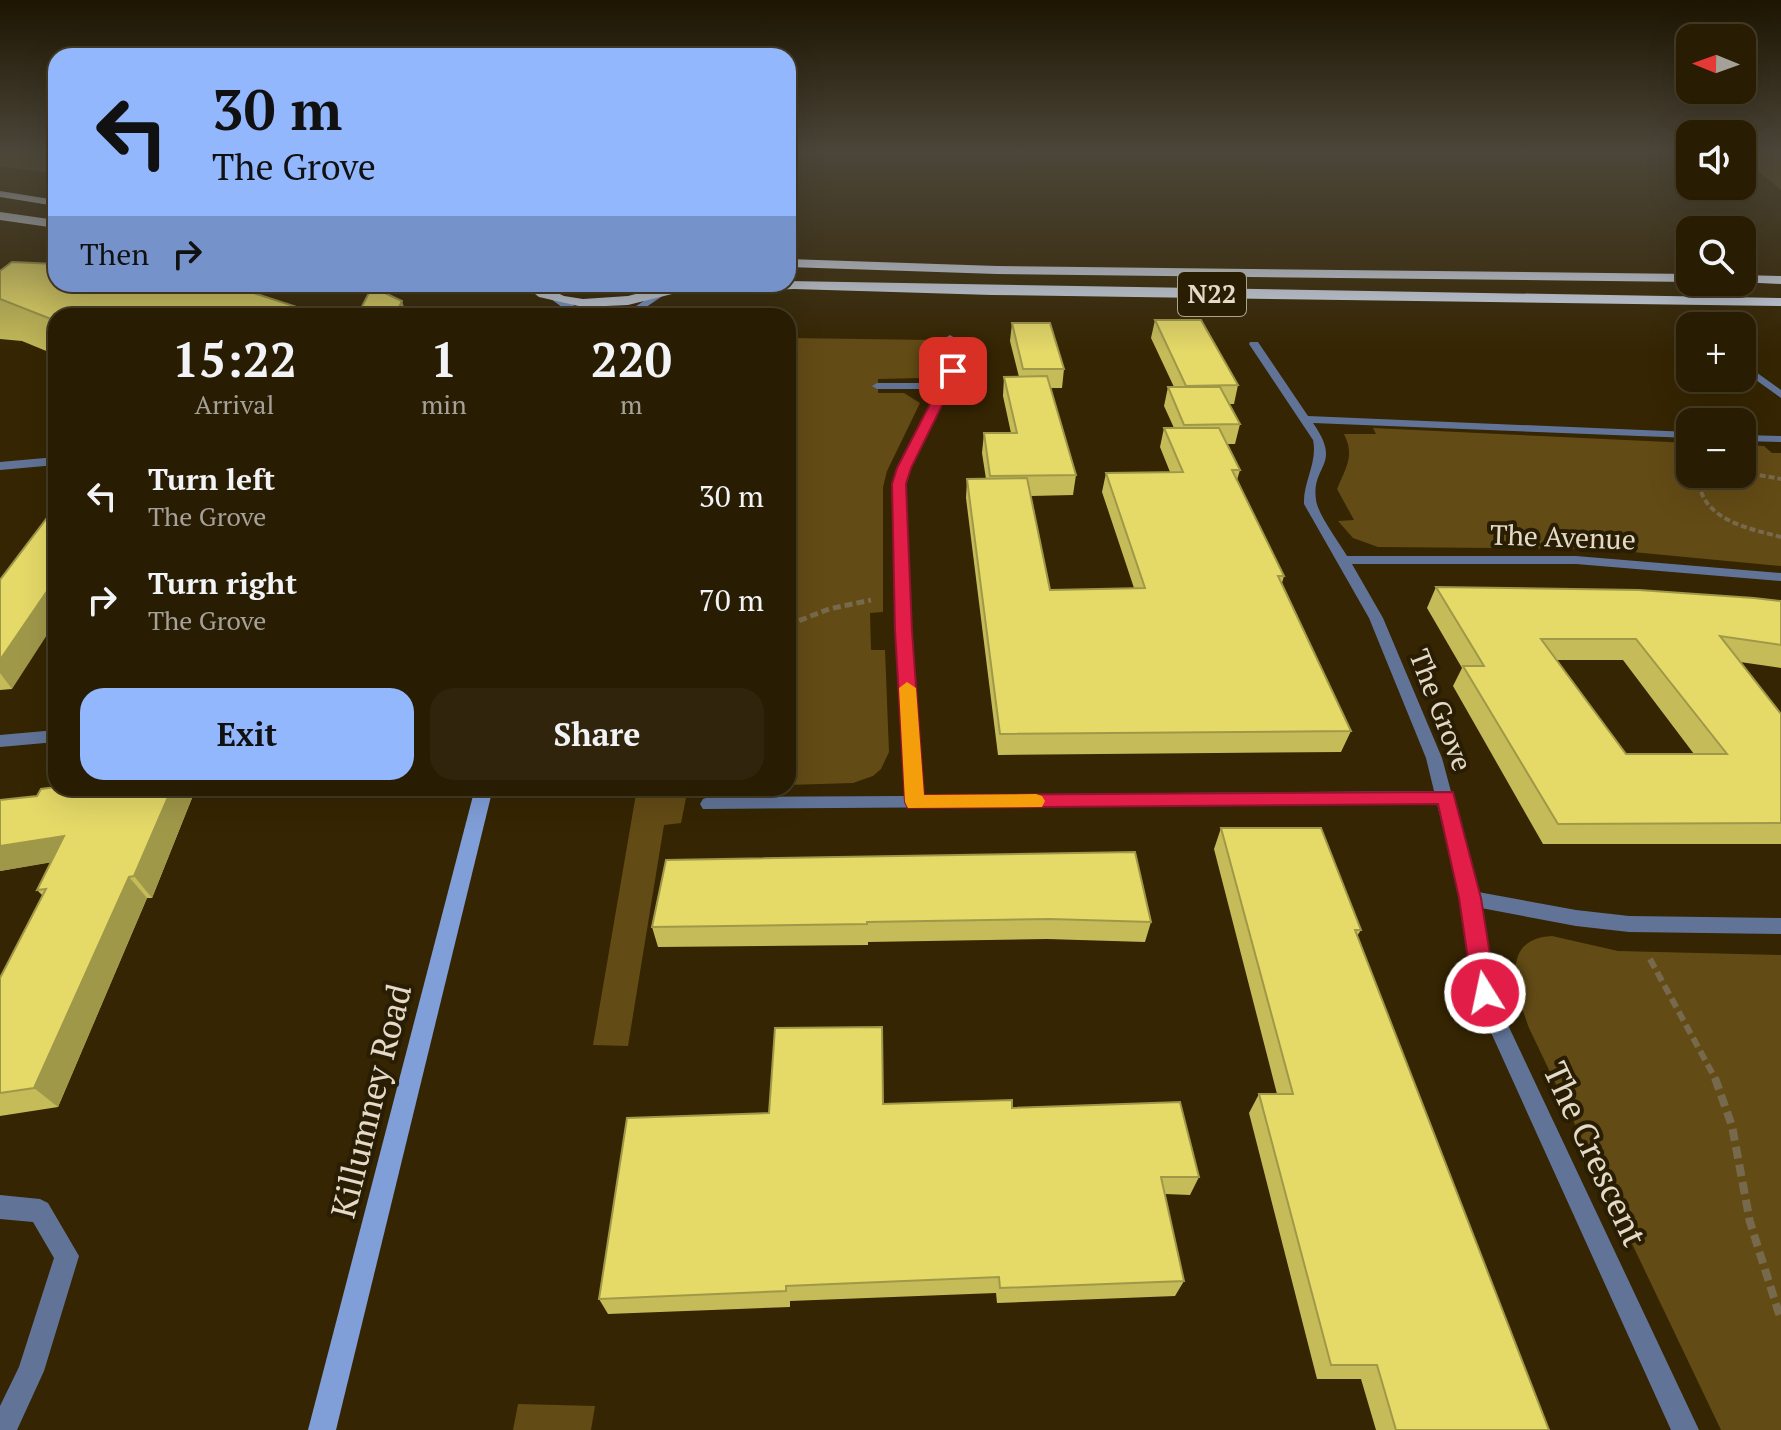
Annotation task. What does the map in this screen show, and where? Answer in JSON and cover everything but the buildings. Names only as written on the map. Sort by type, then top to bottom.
[{"type":"highway","points":[[19,219],[48,223]]},
{"type":"highway","name":"N22","points":[[796,263],[997,270],[1676,278]]},
{"type":"highway","points":[[1756,279],[1781,280]]},
{"type":"highway","name":"N22","points":[[796,285],[992,291],[1781,302]]},
{"type":"highway","name":"N22","points":[[543,292],[554,297],[605,302],[661,292]]},
{"type":"street","points":[[640,308],[668,292]]},
{"type":"street","points":[[554,297],[572,308]]},
{"type":"street","points":[[915,802],[902,597],[899,484],[954,364],[950,338]]},
{"type":"street","name":"The Grove","points":[[709,804],[1446,797],[1399,669],[1376,618],[1310,504],[1311,483],[1321,446],[1254,344]]},
{"type":"street","points":[[1756,376],[1781,395]]},
{"type":"street","points":[[877,386],[945,386]]},
{"type":"street","points":[[1306,419],[1676,434]]},
{"type":"street","points":[[1756,438],[1781,439]]},
{"type":"street","points":[[0,466],[48,462]]},
{"type":"street","name":"The Avenue","points":[[1343,560],[1576,560],[1781,577]]},
{"type":"street","points":[[0,741],[48,737]]},
{"type":"street","name":"Killumney Road","points":[[322,1430],[482,796]]},
{"type":"street","name":"The Crescent","points":[[1446,797],[1470,898],[1481,980],[1489,1006],[1685,1430]]},
{"type":"street","points":[[1470,898],[1576,918],[1629,924],[1781,926]]},
{"type":"street","points":[[0,1207],[40,1211],[67,1256],[31,1371],[3,1430]]},
{"type":"path","points":[[1756,475],[1781,479]]},
{"type":"path","points":[[1698,488],[1705,502],[1741,525],[1781,537]]},
{"type":"path","points":[[796,622],[865,600],[902,597]]},
{"type":"path","points":[[1629,924],[1711,1066],[1732,1126],[1750,1222],[1781,1320]]},
{"type":"shaded area","points":[[796,338],[937,340],[937,373],[922,378],[878,379],[878,393],[904,393],[920,403],[887,471],[883,487],[883,612],[870,613],[871,650],[885,650],[889,752],[881,769],[873,776],[853,783],[796,785]]},
{"type":"shaded area","points":[[1373,428],[1676,442],[1676,488],[1756,488],[1756,446],[1764,446],[1772,453],[1781,453],[1781,566],[1601,549],[1378,547],[1353,538],[1338,521],[1354,520],[1337,489],[1349,455],[1344,434],[1376,434]]},
{"type":"shaded area","points":[[636,796],[686,796],[681,823],[664,825],[628,1046],[593,1045]]},
{"type":"shaded area","points":[[1552,936],[1618,951],[1781,955],[1781,1430],[1721,1430],[1529,1028],[1517,985],[1517,958],[1524,947],[1535,939]]},
{"type":"shaded area","points":[[518,1404],[595,1406],[591,1430],[513,1430]]},
{"type":"slow traffic","points":[[907,688],[915,802],[1036,801]]},
{"type":"route","points":[[953,371],[899,484],[915,802],[1446,797],[1470,898],[1485,993]]}]
